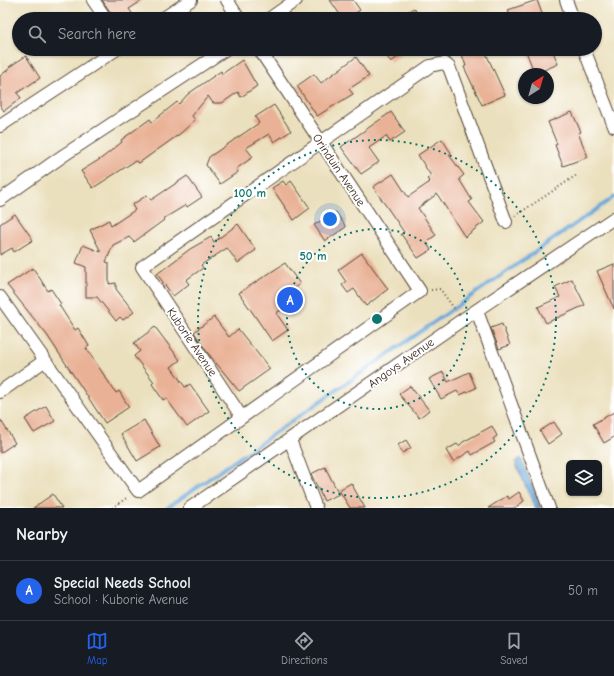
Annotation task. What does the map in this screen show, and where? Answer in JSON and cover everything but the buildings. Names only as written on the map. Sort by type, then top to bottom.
[{"type":"street","points":[[93,0],[101,12]]},
{"type":"street","points":[[173,12],[191,0]]},
{"type":"street","points":[[227,0],[235,12]]},
{"type":"street","points":[[280,12],[296,0]]},
{"type":"street","points":[[566,0],[570,12]]},
{"type":"street","points":[[0,126],[106,56]]},
{"type":"street","points":[[0,200],[64,155],[215,56]]},
{"type":"street","name":"Orinduin Avenue","points":[[242,416],[420,291],[320,143],[264,56]]},
{"type":"street","points":[[587,56],[614,126]]},
{"type":"street","points":[[320,143],[430,66],[444,62],[449,67],[506,222]]},
{"type":"street","name":"Kuborie Avenue","points":[[242,416],[142,267],[320,143]]},
{"type":"street","name":"Angoys Avenue","points":[[190,508],[614,218]]},
{"type":"street","points":[[0,297],[44,361],[138,491],[242,416]]},
{"type":"street","points":[[477,311],[549,508]]},
{"type":"street","points":[[0,392],[44,361]]},
{"type":"street","points":[[290,440],[316,508]]},
{"type":"path","points":[[506,222],[577,175]]},
{"type":"path","points":[[440,289],[457,313]]},
{"type":"path","points":[[112,508],[138,491]]},
{"type":"water","points":[[521,458],[541,508],[535,508],[515,462]]},
{"type":"waterway","points":[[167,508],[614,197]]},
{"type":"place","name":"Special Needs School","points":[[290,300]]}]
